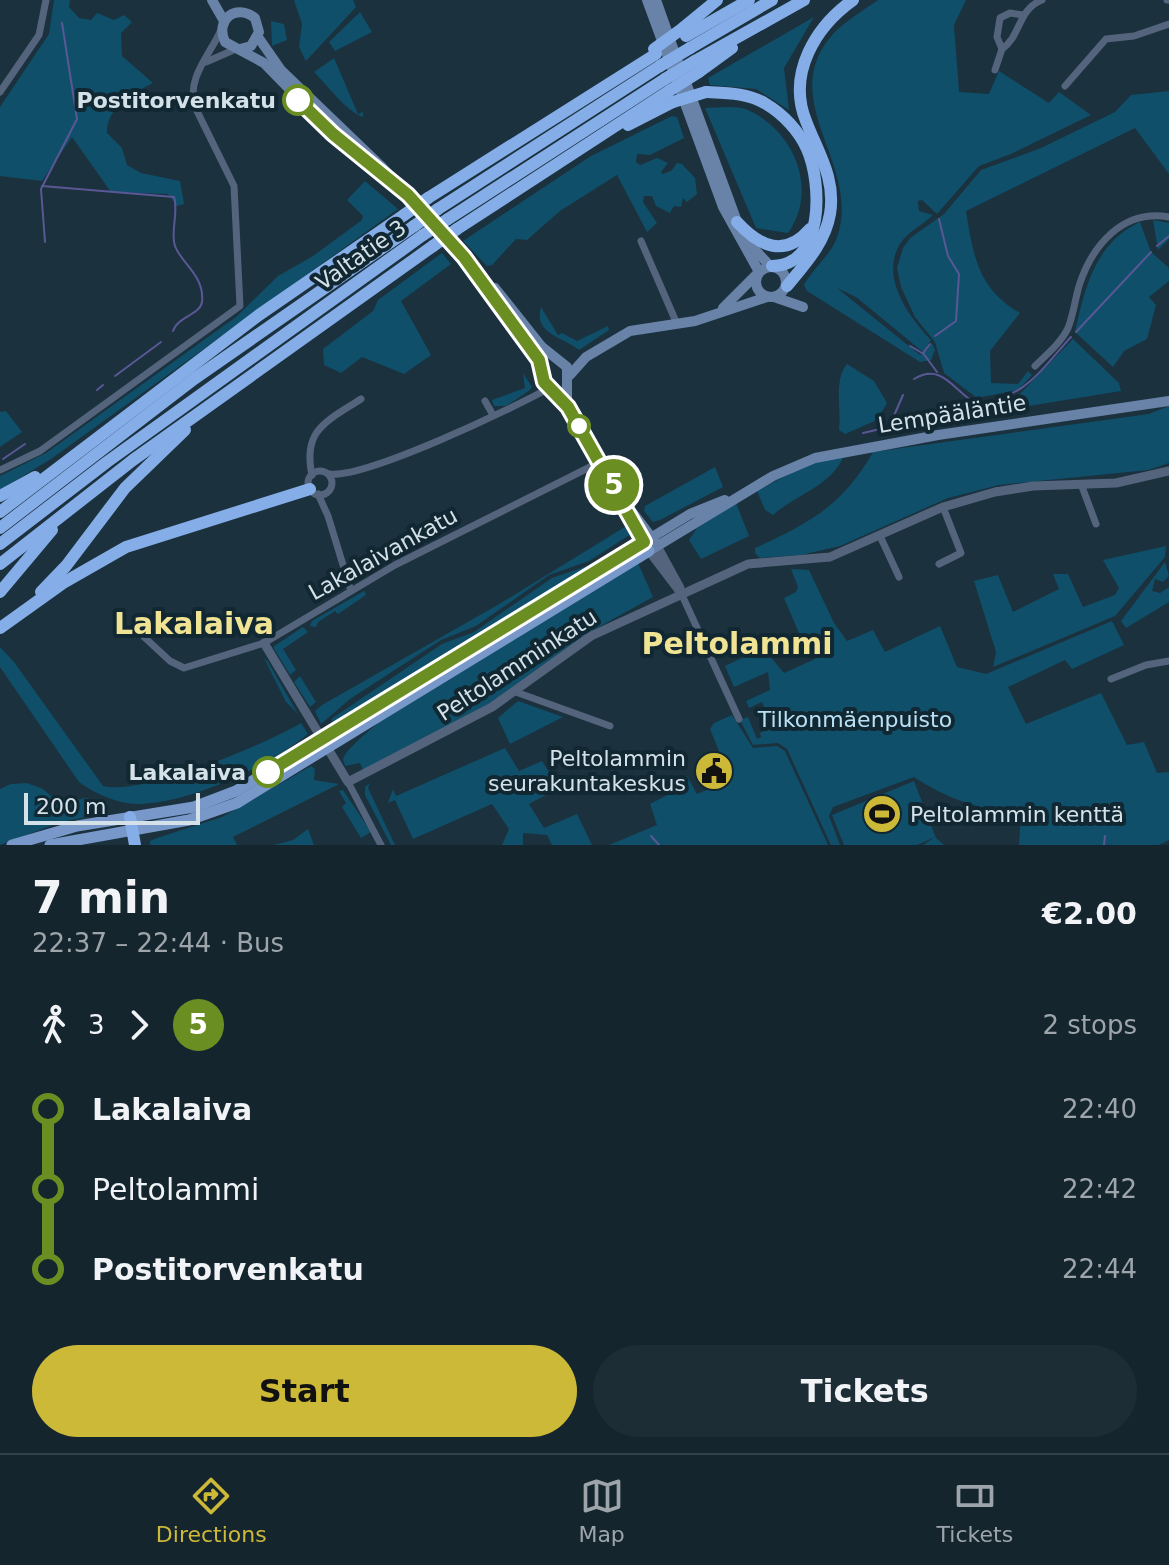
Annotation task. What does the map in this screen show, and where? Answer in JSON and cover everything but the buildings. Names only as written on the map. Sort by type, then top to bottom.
[{"type":"highway","points":[[0,564],[213,403],[433,246],[452,224],[586,146],[669,91],[717,0]]},
{"type":"highway","points":[[690,49],[749,0]]},
{"type":"highway","name":"Valtatie 3","points":[[0,544],[419,230],[438,209],[656,56],[690,49],[772,0]]},
{"type":"highway","points":[[0,512],[259,315],[428,198],[618,77],[656,56],[690,49],[781,13],[804,0]]},
{"type":"highway","points":[[786,287],[817,249],[830,215],[826,164],[801,107],[803,70],[818,32],[853,0]]},
{"type":"highway","points":[[669,91],[706,92],[755,99],[778,112],[796,131],[811,159],[816,180],[814,223],[809,240],[795,259],[771,266]]},
{"type":"highway","name":"Valtatie 3","points":[[0,528],[194,379],[419,230],[452,224],[669,91]]},
{"type":"highway","points":[[737,222],[759,243],[777,247],[795,243],[814,223]]},
{"type":"highway","points":[[0,627],[53,580],[132,480],[213,403]]},
{"type":"highway","points":[[0,496],[101,433]]},
{"type":"highway","points":[[0,627],[63,583],[126,547],[314,492]]},
{"type":"highway","points":[[0,592],[70,510]]},
{"type":"highway","points":[[132,823],[135,845]]},
{"type":"main road","points":[[212,0],[225,42],[264,63],[333,134],[408,195]]},
{"type":"main road","points":[[219,0],[237,12],[255,18],[258,37],[289,79],[408,195],[559,362],[568,379],[568,407]]},
{"type":"main road","points":[[647,0],[723,207],[758,272],[759,289],[771,297],[803,307],[786,287],[782,272],[752,248],[737,222],[656,0]]},
{"type":"main road","points":[[222,26],[237,12]]},
{"type":"main road","points":[[238,49],[251,46],[258,37]]},
{"type":"main road","points":[[464,257],[535,353],[543,375],[568,407],[650,544]]},
{"type":"main road","points":[[718,312],[758,272],[771,266]]},
{"type":"main road","points":[[543,375],[550,363],[586,357],[630,331],[677,324],[771,297],[786,287]]},
{"type":"main road","points":[[552,388],[568,379],[586,357]]},
{"type":"main road","name":"Lempääläntie","points":[[12,845],[64,829],[132,823],[161,826],[214,813],[249,797],[325,744],[650,544],[701,508],[749,490],[791,467],[833,453],[1169,401]]},
{"type":"main road","name":"Lempääläntie","points":[[50,845],[132,823]]},
{"type":"street","points":[[0,92],[39,35],[46,0]]},
{"type":"street","points":[[995,70],[1002,49],[1013,39],[1023,15],[1042,0]]},
{"type":"street","points":[[1002,49],[997,37],[1000,18],[1010,13],[1023,15]]},
{"type":"street","points":[[1065,86],[1106,39],[1134,36],[1169,24]]},
{"type":"street","points":[[0,470],[40,451],[240,306],[234,186],[192,99],[194,80],[222,26]]},
{"type":"street","points":[[204,63],[238,49]]},
{"type":"street","points":[[1035,366],[1068,329],[1084,272],[1105,239],[1129,220],[1151,215],[1169,217]]},
{"type":"street","points":[[641,241],[677,324]]},
{"type":"street","points":[[531,395],[543,375]]},
{"type":"street","points":[[314,492],[329,489],[356,471],[552,388]]},
{"type":"street","points":[[328,516],[329,489],[308,453],[311,438],[321,427],[361,399]]},
{"type":"street","points":[[485,401],[493,415]]},
{"type":"street","name":"Lakalaivankatu","points":[[143,636],[170,661],[184,668],[264,643],[443,540],[600,462]]},
{"type":"street","points":[[320,473],[356,471]]},
{"type":"street","name":"Peltolamminkatu","points":[[348,782],[492,707],[591,636],[680,592],[748,564],[830,557],[943,507],[1016,488],[1125,482],[1169,471]]},
{"type":"street","points":[[320,473],[314,492],[328,516],[351,591]]},
{"type":"street","points":[[1081,484],[1096,524]]},
{"type":"street","points":[[939,564],[961,553],[943,507]]},
{"type":"street","points":[[880,536],[899,577]]},
{"type":"street","points":[[650,544],[680,592],[739,719]]},
{"type":"street","points":[[264,643],[348,782],[381,845]]},
{"type":"street","points":[[1111,679],[1146,665],[1169,661]]},
{"type":"street","points":[[513,691],[610,726]]},
{"type":"green space","points":[[54,0],[70,0],[69,7],[79,18],[91,20],[97,13],[114,20],[124,15],[132,22],[121,33],[122,56],[153,83],[116,109],[107,133],[122,148],[127,165],[141,173],[180,181],[184,204],[177,206],[168,194],[111,192],[72,137],[42,181],[0,176],[0,107],[49,34]]},
{"type":"green space","points":[[294,0],[353,0],[356,7],[306,61],[299,47],[302,24]]},
{"type":"green space","points":[[878,0],[966,0],[954,25],[959,92],[989,94],[999,71],[1049,103],[1059,92],[1091,115],[979,166],[937,214],[922,200],[918,201],[919,211],[933,215],[903,239],[893,270],[899,295],[906,308],[931,340],[923,352],[932,343],[935,350],[931,360],[920,362],[807,291],[804,285],[833,246],[842,213],[839,186],[815,109],[812,84],[817,59],[838,29]],"holes":[[[837,288],[856,297],[923,352],[920,355]]]},
{"type":"green space","points":[[360,12],[372,32],[335,51],[329,42]]},
{"type":"green space","points":[[814,17],[784,68],[789,110],[756,89],[710,85],[708,78]]},
{"type":"green space","points":[[271,21],[284,24],[287,40],[272,46]]},
{"type":"green space","points":[[334,58],[358,114],[363,112],[363,117],[356,114],[343,103],[314,72]]},
{"type":"green space","points":[[1169,91],[1169,174],[1135,128],[966,211],[971,242],[986,282],[1006,304],[1020,313],[990,351],[991,383],[1018,384],[1028,371],[1032,375],[1018,390],[977,398],[944,373],[935,342],[915,317],[901,287],[897,268],[903,248],[910,238],[944,214],[981,170],[1041,148],[1115,112],[1131,95]]},
{"type":"green space","points":[[705,108],[748,110],[778,132],[789,147],[801,180],[801,198],[797,216],[788,233],[756,228]]},
{"type":"green space","points":[[672,116],[677,117],[684,138],[650,155],[637,154],[636,162],[640,165],[657,158],[668,163],[661,172],[663,174],[671,171],[677,163],[682,164],[695,178],[697,194],[687,202],[683,198],[681,207],[674,206],[670,213],[656,206],[652,196],[644,196],[643,202],[657,223],[647,232],[617,175],[560,211],[527,240],[516,239],[492,265],[487,266],[463,241],[591,156]]},
{"type":"green space","points":[[365,181],[398,209],[51,459],[0,490],[0,476],[46,453],[236,317],[278,276],[313,256],[362,220],[363,216],[347,200]]},
{"type":"green space","points":[[1153,220],[1169,223],[1169,239],[1158,250]]},
{"type":"green space","points":[[1140,222],[1151,252],[1169,268],[1169,281],[1149,297],[1156,305],[1147,339],[1124,351],[1113,367],[1075,332],[1088,283],[1102,254],[1125,231]]},
{"type":"green space","points":[[442,253],[451,264],[401,301],[431,355],[404,374],[362,357],[341,373],[324,365],[323,349],[373,311],[378,300]]},
{"type":"green space","points":[[541,307],[558,335],[562,333],[577,341],[608,326],[609,330],[579,350],[545,329],[541,323]]},
{"type":"green space","points":[[1073,339],[1119,383],[1121,391],[1010,409],[1015,399]]},
{"type":"green space","points":[[847,364],[874,381],[887,403],[877,420],[845,434],[839,430],[839,387]]},
{"type":"green space","points":[[523,373],[532,387],[530,390],[506,406],[494,406],[492,400],[525,388]]},
{"type":"green space","points":[[1169,406],[1169,463],[1148,470],[999,485],[948,498],[840,546],[801,555],[760,558],[755,553],[755,548],[809,521],[837,499],[850,486],[873,452],[1149,414]]},
{"type":"green space","points":[[6,411],[22,432],[0,447],[0,412]]},
{"type":"green space","points":[[844,456],[838,467],[822,482],[773,515],[765,510],[757,491],[806,465]]},
{"type":"green space","points":[[715,467],[723,487],[660,520],[653,522],[644,511],[645,506]]},
{"type":"green space","points":[[736,503],[749,536],[701,559],[689,540],[697,528]]},
{"type":"green space","points":[[628,525],[631,534],[589,561],[549,575],[476,626],[441,640],[350,699],[321,724],[315,711],[322,705],[501,603]]},
{"type":"green space","points":[[1166,546],[1165,557],[1115,616],[993,667],[996,652],[974,581],[998,575],[1013,612],[1059,589],[1053,574],[1068,574],[1083,607],[1115,595],[1119,588],[1103,560]]},
{"type":"green space","points":[[1165,562],[1169,576],[1163,582],[1155,579],[1152,591],[1160,593],[1169,587],[1169,602],[1126,628],[1121,621]]},
{"type":"green space","points":[[638,563],[653,597],[586,634],[489,704],[363,770],[360,763],[345,766],[343,759],[349,750],[382,720]]},
{"type":"green space","points":[[587,566],[590,569],[559,590],[335,728],[331,719],[442,644],[474,632],[552,578]]},
{"type":"green space","name":"Tilkonmäenpuisto","points":[[791,569],[809,570],[834,623],[847,641],[873,630],[885,652],[940,626],[957,667],[986,674],[1112,621],[1124,645],[1072,669],[1065,660],[1008,687],[1026,724],[1101,693],[1127,745],[1144,742],[1157,773],[1169,772],[1169,840],[1159,845],[1019,845],[1021,813],[993,810],[965,802],[939,792],[914,777],[833,807],[829,816],[840,845],[831,845],[787,749],[778,743],[753,745],[740,720],[748,717],[757,739],[761,737],[760,733],[773,727],[762,702],[749,708],[746,701],[770,690],[768,672],[734,687],[725,666],[763,648],[784,673],[815,659],[813,647],[801,638],[784,598],[796,592],[798,587]]},
{"type":"green space","points":[[364,591],[366,595],[338,614],[335,611],[318,622],[316,627],[310,626],[312,621]]},
{"type":"green space","points":[[303,627],[308,632],[283,649],[296,670],[290,675],[273,647]]},
{"type":"green space","points":[[0,647],[103,786],[121,787],[173,776],[260,744],[301,723],[308,734],[250,771],[203,791],[157,802],[120,802],[98,794],[79,782],[0,667]]},
{"type":"green space","points":[[264,658],[268,662],[298,714],[286,702]]},
{"type":"green space","points":[[300,676],[316,702],[310,707],[294,682]]},
{"type":"green space","points":[[518,701],[563,717],[510,744],[498,718]]},
{"type":"green space","name":"Tilkonmäenpuisto","points":[[732,715],[753,748],[777,746],[785,751],[828,845],[609,845],[657,825],[650,804],[673,792],[669,783],[687,776],[697,794],[731,780],[710,729],[714,723]]},
{"type":"green space","points":[[505,748],[519,771],[542,761],[559,788],[529,804],[544,828],[577,814],[592,845],[552,845],[547,835],[523,833],[523,845],[502,845],[509,829],[492,804],[413,839],[395,800],[388,803],[393,789],[396,796]]},
{"type":"green space","points":[[311,766],[315,769],[314,780],[339,784],[233,837],[237,845],[150,845],[150,841],[157,838],[222,817]]},
{"type":"green space","name":"Peltolammin kenttä","points":[[914,781],[936,838],[944,845],[923,845],[935,837],[917,845],[844,845],[832,815]]},
{"type":"green space","points":[[27,783],[43,789],[59,803],[86,798],[108,803],[102,814],[61,822],[0,845],[0,789],[11,784]]},
{"type":"green space","points":[[370,783],[368,788],[395,845],[391,845],[365,795],[365,787]]},
{"type":"green space","points":[[343,790],[371,832],[361,838],[342,807],[346,803],[339,791]]},
{"type":"green space","points":[[308,829],[314,845],[274,845],[293,840]]},
{"type":"waterway","points":[[45,242],[41,189],[77,119],[62,23]]},
{"type":"waterway","points":[[42,186],[174,197],[175,246],[200,285],[202,302],[173,331]]},
{"type":"waterway","points":[[935,336],[956,321],[959,274],[948,256],[939,219]]},
{"type":"waterway","points":[[1157,246],[1169,236]]},
{"type":"waterway","points":[[1076,332],[1151,252]]},
{"type":"waterway","points":[[914,379],[932,374],[940,376],[975,403],[1007,396],[1030,382],[1071,337]]},
{"type":"waterway","points":[[115,376],[161,342]]},
{"type":"waterway","points":[[930,344],[923,353],[937,372]]},
{"type":"waterway","points":[[910,346],[922,353]]},
{"type":"waterway","points":[[97,390],[103,385]]},
{"type":"waterway","points":[[863,433],[889,427],[903,395]]},
{"type":"waterway","points":[[3,459],[25,444]]},
{"type":"waterway","points":[[651,836],[659,845]]},
{"type":"waterway","points":[[1104,845],[1105,836]]},
{"type":"bus line","name":"5","points":[[268,772],[644,542],[568,407],[544,382],[539,360],[464,257],[408,195],[377,172],[298,100]]},
{"type":"place","name":"Postitorvenkatu","points":[[298,100]]},
{"type":"place","name":"Peltolammin seurakuntakeskus","points":[[714,771]]},
{"type":"place","name":"Lakalaiva","points":[[268,772]]},
{"type":"place","name":"Peltolammin kenttä","points":[[882,814]]},
{"type":"district","name":"Lakalaiva","points":[[194,623]]},
{"type":"district","name":"Peltolammi","points":[[737,643]]}]
